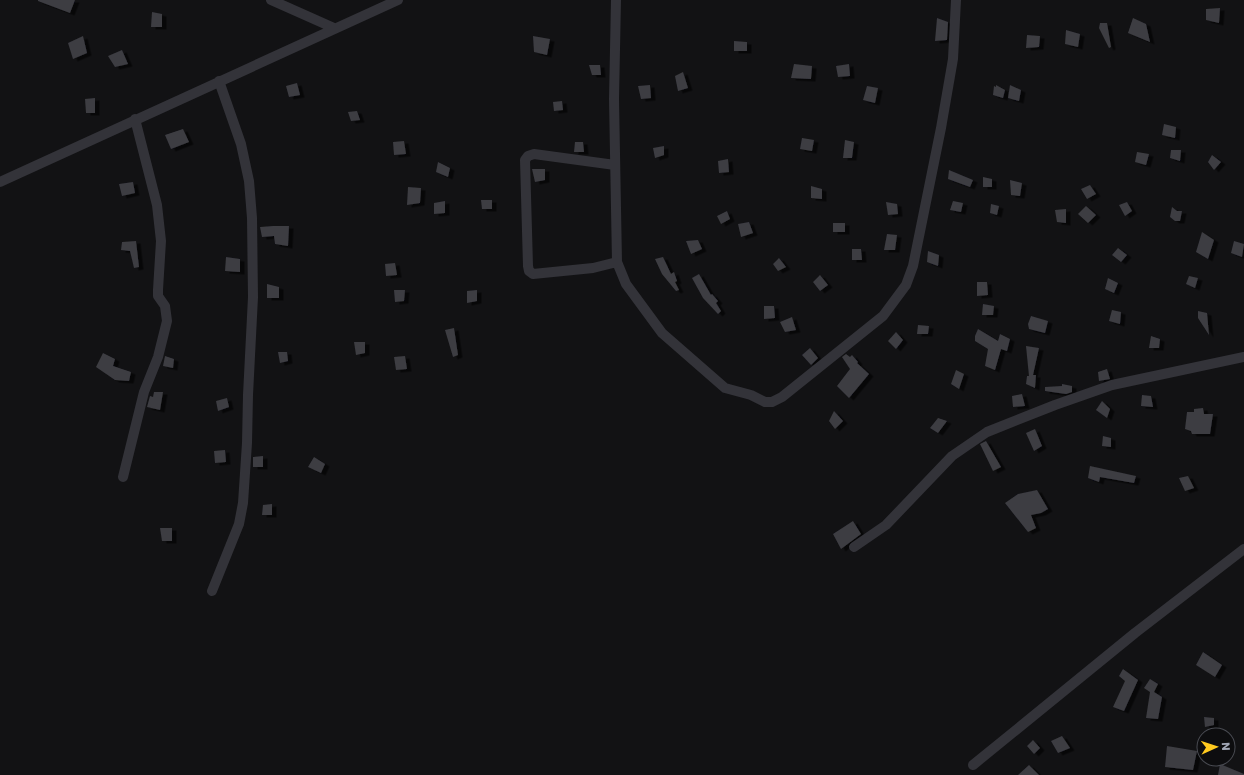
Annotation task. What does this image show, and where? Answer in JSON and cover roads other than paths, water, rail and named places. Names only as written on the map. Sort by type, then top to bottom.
[{"type":"street","points":[[271,0],[334,28]]},
{"type":"street","points":[[0,182],[398,0]]},
{"type":"street","points":[[616,0],[614,100],[617,262],[626,284],[662,333],[725,388],[751,395],[765,402],[772,402],[782,397],[883,316],[906,285],[913,266],[941,128],[953,59],[956,0]]},
{"type":"street","points":[[212,591],[239,524],[243,502],[253,297],[252,218],[249,181],[241,144],[219,81]]},
{"type":"street","points":[[123,477],[144,392],[158,358],[167,321],[165,306],[158,296],[161,241],[157,205],[136,119]]},
{"type":"street","points":[[615,165],[534,154],[528,156],[525,160],[529,271],[533,274],[593,268],[617,262]]},
{"type":"street","points":[[854,547],[886,525],[952,456],[987,432],[1055,405],[1112,385],[1244,357]]},
{"type":"street","points":[[973,765],[1135,633],[1244,549]]}]
